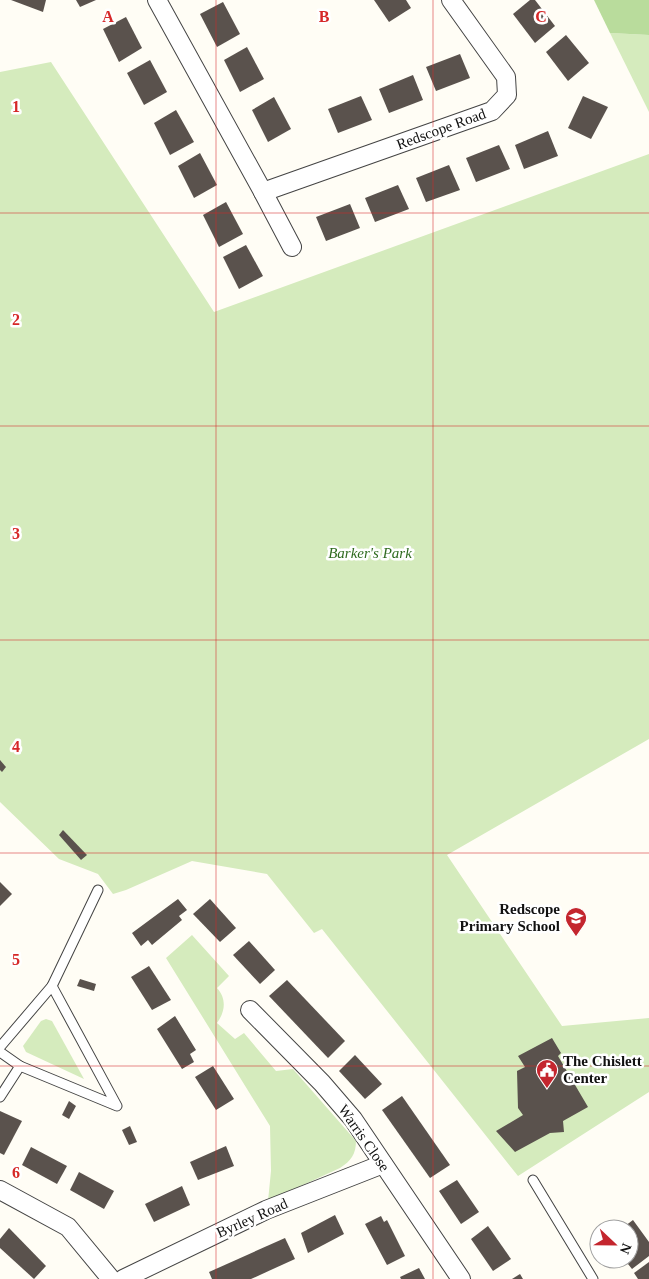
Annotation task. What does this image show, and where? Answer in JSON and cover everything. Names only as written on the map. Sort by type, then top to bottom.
[{"type":"street","points":[[157,0],[292,247]]},
{"type":"street","name":"Redscope Road","points":[[263,192],[492,111],[507,95],[506,76],[451,0]]},
{"type":"street","name":"Warris Close","points":[[250,1010],[322,1083],[353,1119],[461,1279]]},
{"type":"street","name":"Byrley Road","points":[[123,1279],[266,1210],[383,1164]]},
{"type":"street","points":[[0,1190],[68,1227],[111,1279]]},
{"type":"lane","points":[[0,1047],[52,986],[98,890]]},
{"type":"lane","points":[[0,1052],[20,1066],[118,1106],[52,986]]},
{"type":"lane","points":[[0,1097],[20,1066]]},
{"type":"lane","points":[[534,1180],[593,1279]]},
{"type":"green space","points":[[594,0],[649,0],[649,35],[610,33]]},
{"type":"green space","points":[[610,33],[649,35],[649,112]]},
{"type":"green space","name":"Barker's Park","points":[[51,62],[214,312],[649,154],[649,739],[447,855],[562,1026],[649,1018],[649,1092],[518,1176],[322,929],[314,933],[267,874],[192,861],[113,894],[98,874],[59,859],[0,802],[0,72]]},
{"type":"green space","points":[[192,935],[229,976],[217,988],[224,1001],[224,1006],[217,1023],[235,1039],[244,1033],[276,1071],[293,1069],[356,1141],[352,1157],[340,1168],[268,1201],[271,1171],[270,1126],[166,958]]},
{"type":"green space","points":[[46,1019],[52,1021],[84,1079],[26,1052],[23,1046],[41,1021]]},
{"type":"building","points":[[11,0],[46,0],[43,12]]},
{"type":"building","points":[[76,0],[96,0],[80,7]]},
{"type":"building","points":[[374,0],[406,0],[411,8],[389,22]]},
{"type":"building","points":[[530,0],[535,0],[555,26],[535,43],[513,14]]},
{"type":"building","points":[[223,2],[240,34],[217,47],[200,14]]},
{"type":"building","points":[[126,17],[142,48],[119,62],[103,29]]},
{"type":"building","points":[[566,35],[589,63],[568,81],[546,52]]},
{"type":"building","points":[[247,47],[264,79],[240,92],[224,60]]},
{"type":"building","points":[[460,54],[470,78],[436,91],[426,67]]},
{"type":"building","points":[[150,60],[167,92],[144,105],[127,73]]},
{"type":"building","points":[[413,75],[423,100],[389,113],[379,89]]},
{"type":"building","points":[[361,96],[372,120],[338,133],[328,109]]},
{"type":"building","points":[[583,96],[608,107],[591,139],[568,128]]},
{"type":"building","points":[[274,97],[291,129],[268,142],[252,110]]},
{"type":"building","points":[[176,110],[194,142],[170,155],[154,123]]},
{"type":"building","points":[[548,131],[558,156],[524,169],[515,145]]},
{"type":"building","points":[[499,145],[510,169],[476,182],[466,158]]},
{"type":"building","points":[[200,153],[217,185],[194,198],[178,166]]},
{"type":"building","points":[[449,165],[460,190],[426,202],[416,178]]},
{"type":"building","points":[[398,185],[409,209],[375,222],[365,198]]},
{"type":"building","points":[[226,202],[243,234],[219,247],[203,215]]},
{"type":"building","points":[[350,204],[360,228],[326,241],[316,217]]},
{"type":"building","points":[[246,245],[263,276],[239,289],[223,257]]},
{"type":"building","points":[[0,760],[6,767],[2,772],[0,770]]},
{"type":"building","points":[[63,830],[87,855],[81,860],[59,835]]},
{"type":"building","points":[[0,882],[12,894],[0,906]]},
{"type":"building","points":[[178,899],[187,910],[179,916],[182,920],[152,945],[148,940],[141,946],[132,933]]},
{"type":"building","points":[[210,899],[236,928],[220,942],[193,914]]},
{"type":"building","points":[[249,941],[275,970],[260,984],[233,955]]},
{"type":"building","points":[[149,966],[171,1000],[152,1010],[131,977]]},
{"type":"building","points":[[80,979],[96,984],[94,991],[77,986]]},
{"type":"building","points":[[287,980],[345,1041],[328,1058],[269,996]]},
{"type":"building","points":[[175,1016],[196,1050],[190,1054],[194,1062],[182,1069],[157,1029]]},
{"type":"building","name":"The Chislett Center","points":[[552,1038],[561,1053],[558,1056],[588,1107],[563,1121],[564,1132],[550,1133],[515,1152],[496,1131],[523,1115],[518,1108],[517,1071],[525,1067],[518,1056]]},
{"type":"building","points":[[355,1055],[382,1084],[365,1099],[339,1071]]},
{"type":"building","points":[[213,1066],[234,1099],[216,1110],[195,1077]]},
{"type":"building","points":[[402,1096],[450,1165],[430,1178],[382,1110]]},
{"type":"building","points":[[69,1101],[76,1106],[69,1119],[62,1115]]},
{"type":"building","points":[[0,1111],[22,1121],[4,1155],[0,1153]]},
{"type":"building","points":[[130,1126],[137,1142],[129,1145],[122,1130]]},
{"type":"building","points":[[226,1146],[234,1166],[198,1180],[190,1162]]},
{"type":"building","points":[[31,1147],[67,1166],[57,1184],[22,1165]]},
{"type":"building","points":[[79,1172],[114,1191],[104,1209],[70,1190]]},
{"type":"building","points":[[457,1180],[479,1212],[461,1224],[439,1191]]},
{"type":"building","points":[[182,1186],[190,1205],[154,1222],[145,1204]]},
{"type":"building","points":[[335,1215],[344,1234],[308,1253],[301,1233]]},
{"type":"building","points":[[381,1216],[384,1222],[387,1220],[405,1256],[387,1265],[365,1224]]},
{"type":"building","points":[[488,1226],[511,1259],[493,1271],[471,1239]]},
{"type":"building","points":[[9,1228],[46,1266],[34,1279],[0,1248],[0,1239]]},
{"type":"building","points":[[639,1228],[649,1242],[649,1256],[639,1264]]},
{"type":"building","points":[[285,1238],[295,1259],[251,1279],[212,1279],[209,1272]]},
{"type":"building","points":[[649,1262],[649,1279],[638,1279],[634,1273]]},
{"type":"building","points":[[419,1268],[425,1279],[401,1279],[400,1277]]},
{"type":"building","points":[[520,1274],[523,1279],[512,1279]]},
{"type":"place","name":"Redscope Primary School","points":[[576,937]]},
{"type":"place","name":"The Chislett Center","points":[[547,1089]]}]
